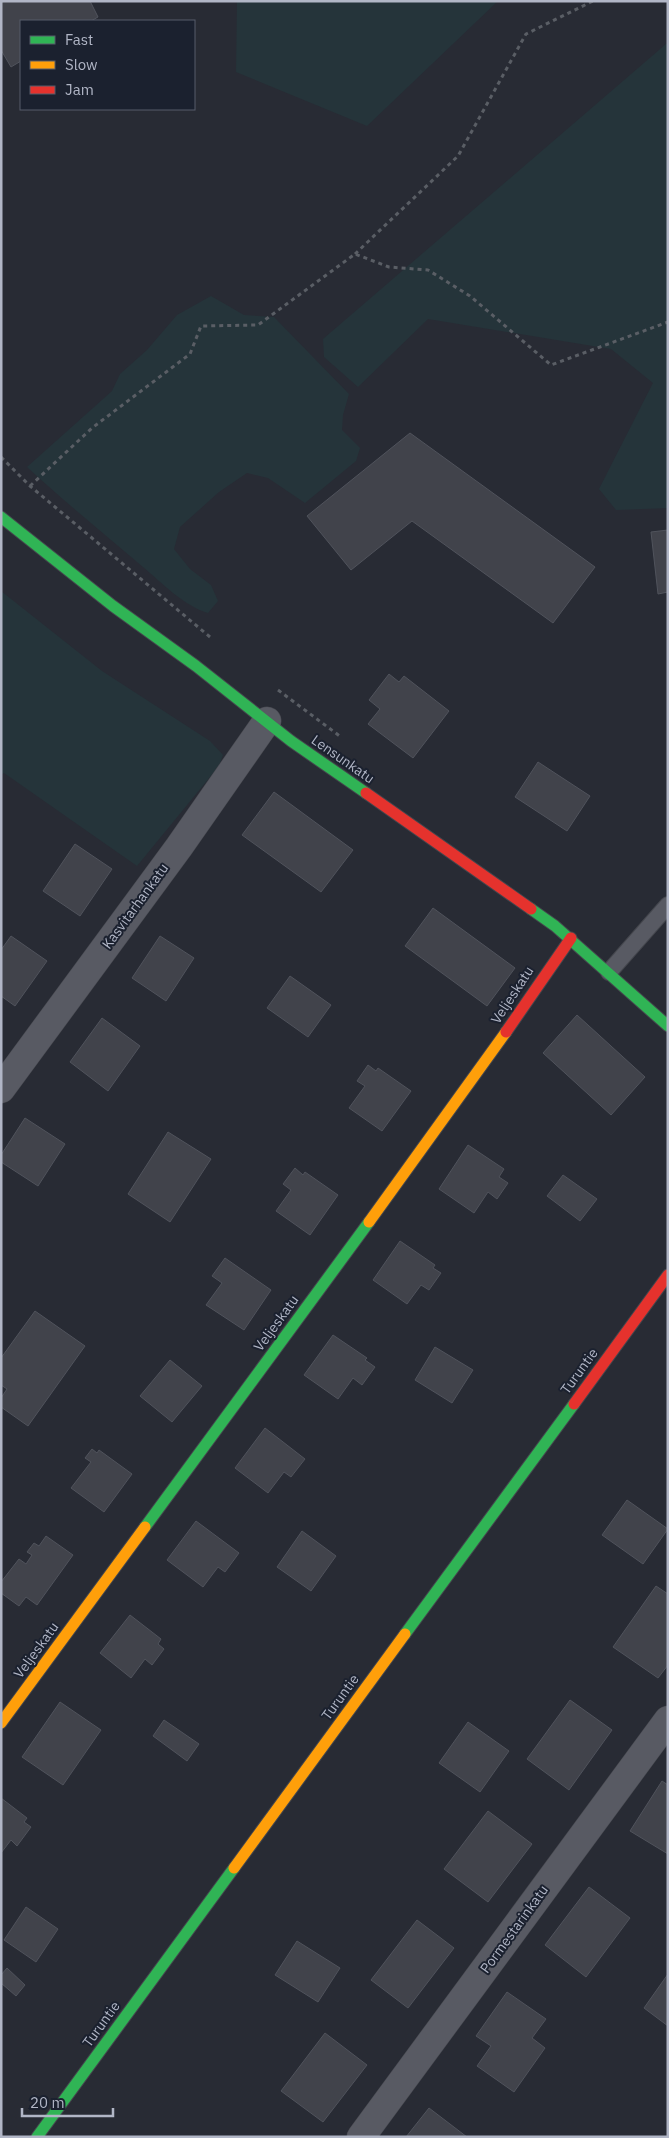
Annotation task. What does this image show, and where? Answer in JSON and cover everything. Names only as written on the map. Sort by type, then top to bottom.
[{"type":"main road","name":"Lensunkatu","points":[[1,517],[113,606],[291,741],[571,938],[668,1026]]},
{"type":"main road","name":"Veljeskatu","points":[[1,1723],[486,1062],[571,938]]},
{"type":"main road","name":"Turuntie","points":[[37,2137],[668,1276]]},
{"type":"street","name":"Kasvitarhankatu","points":[[1,1089],[174,854],[267,721]]},
{"type":"street","name":"Pormestarinkatu","points":[[361,2137],[668,1720]]},
{"type":"lane","points":[[609,972],[668,905]]},
{"type":"path","points":[[30,486],[92,428],[190,354],[201,326],[258,325],[355,254],[458,156],[526,34],[593,1]]},
{"type":"path","points":[[355,254],[389,267],[428,270],[470,296],[551,365],[668,322]]},
{"type":"path","points":[[1,456],[30,486],[211,637]]},
{"type":"path","points":[[271,685],[348,742]]},
{"type":"shaded area","points":[[237,1],[498,1],[367,126],[236,72]]},
{"type":"shaded area","points":[[668,44],[668,508],[616,510],[599,489],[653,383],[611,349],[428,319],[358,387],[324,357],[323,339]]},
{"type":"shaded area","points":[[211,296],[244,315],[274,317],[349,394],[343,415],[342,430],[360,448],[356,461],[305,503],[268,478],[247,473],[219,492],[180,527],[174,549],[190,569],[211,585],[218,601],[208,613],[190,605],[174,593],[27,467],[112,391],[120,374],[147,350],[177,315]]},
{"type":"shaded area","points":[[1,591],[102,671],[210,741],[223,755],[219,766],[137,866],[4,773],[1,775]]},
{"type":"building","points":[[5,1],[90,1],[98,17],[93,20],[20,20],[20,62],[11,67],[1,50],[1,3]]},
{"type":"building","points":[[410,433],[595,567],[553,623],[412,521],[351,570],[307,516]]},
{"type":"building","points":[[668,530],[668,592],[658,594],[651,532]]},
{"type":"building","points":[[389,674],[399,682],[404,676],[449,711],[413,758],[368,724],[380,709],[369,700]]},
{"type":"building","points":[[538,762],[590,796],[567,831],[515,797]]},
{"type":"building","points":[[274,792],[353,850],[321,892],[242,835]]},
{"type":"building","points":[[75,844],[112,869],[80,916],[43,891]]},
{"type":"building","points":[[433,908],[515,968],[487,1006],[405,946]]},
{"type":"building","points":[[11,936],[47,961],[15,1006],[1,996],[1,950]]},
{"type":"building","points":[[160,936],[194,958],[166,1001],[132,978]]},
{"type":"building","points":[[290,976],[331,1005],[308,1037],[267,1008]]},
{"type":"building","points":[[577,1015],[645,1077],[611,1115],[543,1053]]},
{"type":"building","points":[[102,1018],[140,1046],[108,1091],[70,1062]]},
{"type":"building","points":[[368,1065],[376,1071],[378,1068],[411,1091],[382,1131],[349,1108],[365,1086],[357,1081]]},
{"type":"building","points":[[25,1118],[65,1144],[38,1186],[1,1162],[1,1155]]},
{"type":"building","points":[[168,1132],[211,1159],[170,1222],[128,1194]]},
{"type":"building","points":[[468,1145],[504,1169],[499,1177],[508,1183],[497,1199],[488,1192],[474,1213],[439,1189]]},
{"type":"building","points":[[295,1168],[303,1175],[305,1172],[338,1195],[310,1235],[276,1211],[291,1190],[283,1184]]},
{"type":"building","points":[[563,1175],[597,1199],[580,1221],[547,1196]]},
{"type":"building","points":[[400,1241],[435,1265],[433,1268],[441,1273],[429,1290],[421,1285],[407,1304],[373,1280]]},
{"type":"building","points":[[225,1258],[271,1290],[244,1330],[206,1305],[222,1283],[212,1276]]},
{"type":"building","points":[[35,1311],[85,1346],[28,1426],[1,1407],[1,1398],[7,1389],[1,1385],[1,1358]]},
{"type":"building","points":[[333,1335],[367,1358],[365,1360],[375,1367],[362,1385],[353,1378],[338,1399],[304,1375]]},
{"type":"building","points":[[435,1347],[473,1370],[452,1403],[415,1380]]},
{"type":"building","points":[[170,1360],[202,1386],[172,1422],[140,1396]]},
{"type":"building","points":[[265,1428],[305,1459],[291,1477],[284,1472],[268,1493],[235,1468]]},
{"type":"building","points":[[92,1449],[97,1453],[99,1450],[132,1474],[104,1512],[71,1488],[91,1462],[85,1458]]},
{"type":"building","points":[[627,1500],[668,1529],[643,1564],[602,1535]]},
{"type":"building","points":[[196,1521],[239,1553],[225,1572],[218,1567],[203,1587],[167,1560]]},
{"type":"building","points":[[302,1531],[336,1556],[311,1591],[277,1567]]},
{"type":"building","points":[[46,1536],[73,1555],[37,1605],[26,1597],[19,1606],[1,1593],[1,1582],[19,1559],[26,1564],[32,1555],[27,1552],[34,1543],[39,1546]]},
{"type":"building","points":[[656,1586],[668,1594],[668,1665],[658,1678],[613,1647]]},
{"type":"building","points":[[130,1615],[161,1639],[158,1644],[164,1649],[152,1665],[145,1659],[131,1678],[100,1653]]},
{"type":"building","points":[[570,1700],[612,1730],[569,1790],[527,1759]]},
{"type":"building","points":[[60,1702],[101,1730],[63,1785],[22,1757]]},
{"type":"building","points":[[164,1720],[199,1744],[187,1761],[153,1736]]},
{"type":"building","points":[[468,1722],[509,1751],[480,1792],[439,1763]]},
{"type":"building","points":[[662,1781],[668,1785],[668,1854],[630,1831]]},
{"type":"building","points":[[1,1798],[27,1818],[24,1822],[31,1827],[17,1846],[11,1840],[1,1853]]},
{"type":"building","points":[[488,1811],[532,1844],[488,1902],[444,1869]]},
{"type":"building","points":[[589,1887],[630,1918],[586,1977],[545,1945]]},
{"type":"building","points":[[26,1907],[58,1929],[36,1962],[4,1940]]},
{"type":"building","points":[[417,1920],[454,1948],[408,2008],[371,1980]]},
{"type":"building","points":[[297,1941],[340,1968],[318,2002],[275,1975]]},
{"type":"building","points":[[7,1968],[25,1985],[16,1996],[1,1983],[1,1975]]},
{"type":"building","points":[[668,1974],[668,2026],[644,2008]]},
{"type":"building","points":[[507,1992],[546,2019],[532,2038],[545,2048],[514,2092],[477,2066],[491,2046],[476,2036]]},
{"type":"building","points":[[325,2033],[367,2065],[323,2122],[281,2091]]},
{"type":"building","points":[[429,2108],[467,2137],[406,2137]]},
{"type":"traffic: fast","points":[[1,517],[113,606],[196,666],[291,741],[366,793]]},
{"type":"traffic: fast","points":[[531,909],[555,926],[668,1026]]},
{"type":"traffic: fast","points":[[145,1527],[369,1222]]},
{"type":"traffic: fast","points":[[405,1634],[574,1404]]},
{"type":"traffic: fast","points":[[37,2137],[234,1868]]},
{"type":"traffic: slow","points":[[369,1222],[506,1032]]},
{"type":"traffic: slow","points":[[1,1723],[145,1527]]},
{"type":"traffic: slow","points":[[234,1868],[405,1634]]},
{"type":"traffic: jam","points":[[366,793],[531,909]]},
{"type":"traffic: jam","points":[[506,1032],[571,938]]},
{"type":"traffic: jam","points":[[574,1404],[668,1275]]}]
